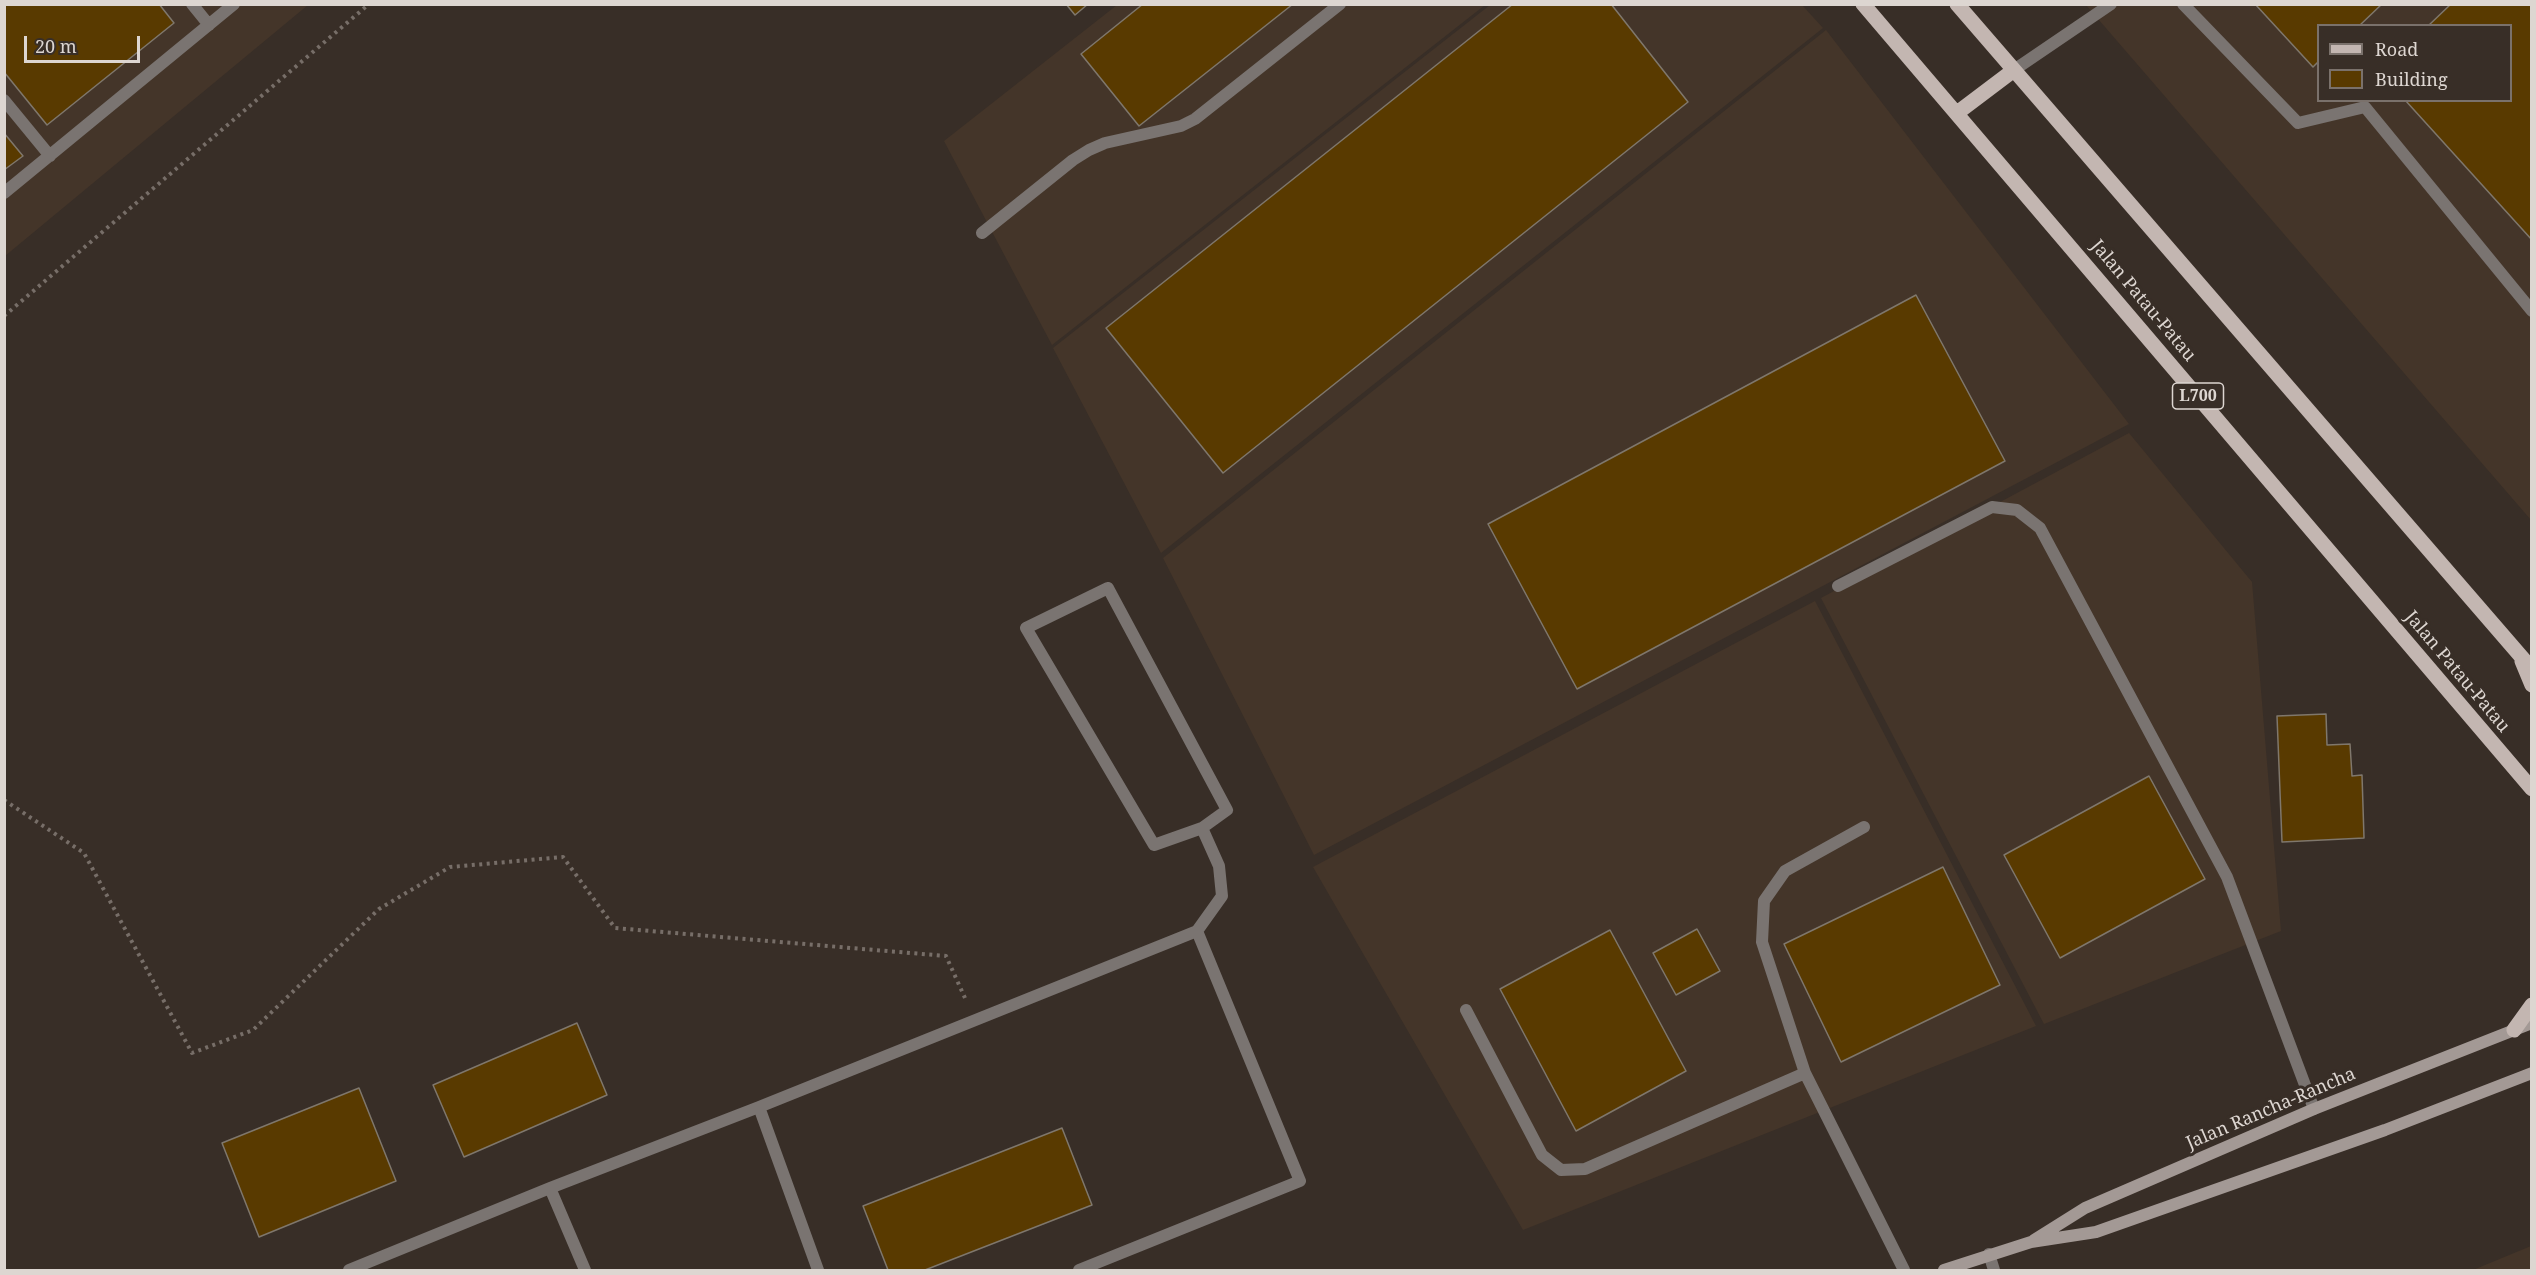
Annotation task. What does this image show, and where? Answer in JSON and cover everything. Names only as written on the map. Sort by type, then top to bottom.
[{"type":"main road","name":"Jalan Patau-Patau","points":[[1863,4],[2532,789]]},
{"type":"main road","points":[[1957,4],[2532,669]]},
{"type":"main road","points":[[1957,113],[2014,70]]},
{"type":"main road","points":[[2519,655],[2532,685]]},
{"type":"main road","points":[[2514,1030],[2532,1005]]},
{"type":"main road","name":"Jalan Rancha-Rancha","points":[[2031,1242],[2085,1208],[2314,1109],[2532,1023]]},
{"type":"main road","name":"Jalan Rancha-Rancha","points":[[1944,1270],[2031,1242],[2096,1232],[2385,1130],[2532,1073]]},
{"type":"lane","points":[[192,4],[209,26]]},
{"type":"lane","points":[[4,193],[234,4]]},
{"type":"lane","points":[[982,233],[1073,160],[1089,150],[1105,142],[1180,126],[1195,119],[1340,4]]},
{"type":"lane","points":[[2014,70],[2111,4]]},
{"type":"lane","points":[[2183,4],[2298,123],[2365,107],[2532,311]]},
{"type":"lane","points":[[4,100],[50,156]]},
{"type":"lane","points":[[1838,586],[1992,507],[2018,510],[2040,528],[2227,877],[2314,1109]]},
{"type":"lane","points":[[1108,588],[1227,810],[1202,828],[1154,845],[1026,628],[1108,588]]},
{"type":"lane","points":[[1864,827],[1785,871],[1764,901],[1762,942],[1805,1073],[1904,1270]]},
{"type":"lane","points":[[350,1270],[550,1188],[1197,932],[1222,896],[1219,866],[1202,828]]},
{"type":"lane","points":[[1079,1270],[1300,1181],[1197,932]]},
{"type":"lane","points":[[1466,1010],[1542,1155],[1561,1170],[1585,1169],[1805,1073]]},
{"type":"lane","points":[[759,1107],[818,1270]]},
{"type":"lane","points":[[550,1188],[585,1270]]},
{"type":"lane","points":[[1989,1254],[1994,1270]]},
{"type":"path","points":[[4,316],[369,4]]},
{"type":"path","points":[[4,800],[84,853],[192,1053],[253,1030],[379,909],[450,867],[564,857],[615,928],[946,956],[975,1020]]},
{"type":"shaded area","points":[[5,5],[308,5],[5,256]]},
{"type":"shaded area","points":[[1117,5],[1485,5],[1052,345],[944,141]]},
{"type":"shaded area","points":[[1490,5],[1802,5],[1823,28],[1161,553],[1053,348]]},
{"type":"shaded area","points":[[2086,5],[2531,5],[2531,520]]},
{"type":"shaded area","points":[[1826,30],[2129,424],[1314,855],[1163,558]]},
{"type":"shaded area","points":[[2129,433],[2252,582],[2281,931],[2044,1024],[1821,598]]},
{"type":"shaded area","points":[[1815,601],[2036,1026],[1523,1230],[1313,867]]},
{"type":"shaded area","points":[[2531,1246],[2531,1270],[2473,1270]]},
{"type":"building","points":[[4,4],[159,4],[174,23],[47,125],[4,72]]},
{"type":"building","points":[[1066,4],[1088,4],[1075,15]]},
{"type":"building","points":[[1143,4],[1293,4],[1139,126],[1081,54]]},
{"type":"building","points":[[1513,4],[1611,4],[1688,102],[1223,473],[1106,328]]},
{"type":"building","points":[[2255,4],[2382,4],[2361,24],[2317,24],[2317,63],[2313,67]]},
{"type":"building","points":[[2451,4],[2532,4],[2532,240],[2407,102],[2512,102],[2512,24],[2430,24]]},
{"type":"building","points":[[4,133],[23,156],[4,170]]},
{"type":"building","points":[[1916,295],[2005,461],[1577,689],[1488,524]]},
{"type":"building","points":[[2326,714],[2327,745],[2350,744],[2352,776],[2362,775],[2364,838],[2282,842],[2277,716]]},
{"type":"building","points":[[2149,776],[2205,879],[2060,958],[2004,855]]},
{"type":"building","points":[[1943,867],[2000,985],[1841,1062],[1784,944]]},
{"type":"building","points":[[1697,929],[1720,971],[1676,995],[1653,953]]},
{"type":"building","points":[[1610,930],[1686,1071],[1576,1131],[1500,989]]},
{"type":"building","points":[[577,1023],[607,1095],[464,1157],[433,1085]]},
{"type":"building","points":[[359,1088],[396,1181],[259,1237],[222,1143]]},
{"type":"building","points":[[1062,1128],[1092,1205],[925,1270],[888,1270],[863,1206]]}]
